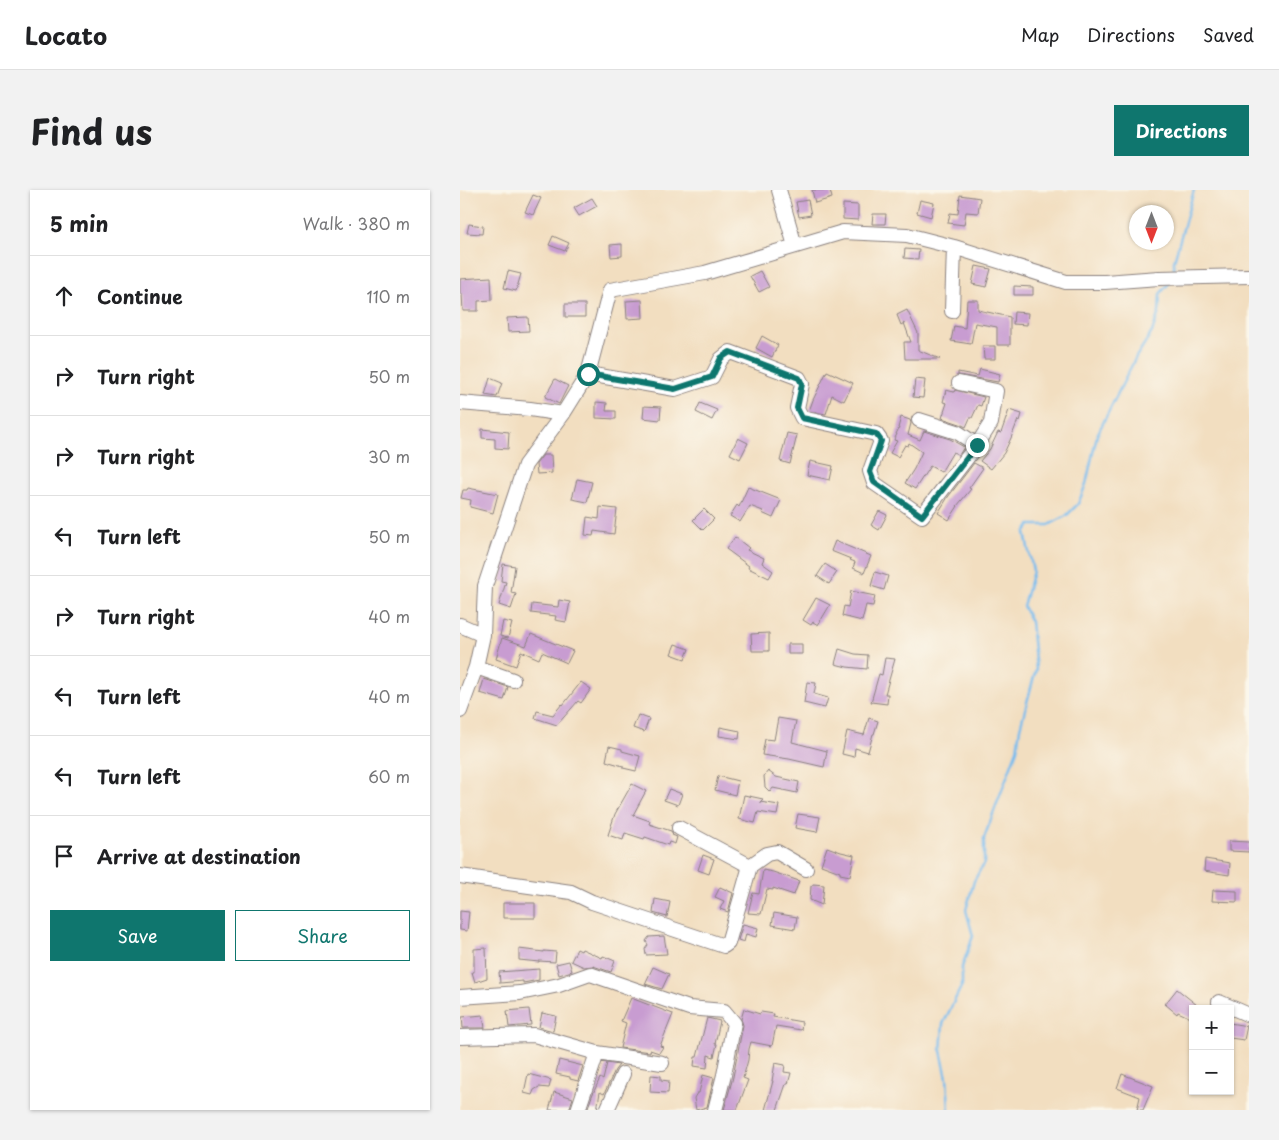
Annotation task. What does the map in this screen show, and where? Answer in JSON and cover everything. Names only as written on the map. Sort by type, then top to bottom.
[{"type":"street","points":[[779,190],[795,246]]},
{"type":"street","points":[[460,711],[465,682],[476,667],[483,635],[486,586],[525,465],[563,414],[588,374],[610,290],[704,273],[843,232],[907,235],[954,247],[1066,282],[1249,276]]},
{"type":"street","points":[[952,311],[954,247]]},
{"type":"street","points":[[588,374],[675,389],[712,377],[721,358],[730,352],[799,378],[802,384],[797,408],[802,418],[876,434],[881,441],[870,472],[874,482],[922,516],[992,423],[996,391],[959,383]]},
{"type":"street","points":[[460,403],[563,414]]},
{"type":"street","points":[[919,420],[957,432],[977,445]]},
{"type":"street","points":[[460,625],[483,635]]},
{"type":"street","points":[[476,667],[513,680]]},
{"type":"street","points":[[679,828],[750,866]]},
{"type":"street","points":[[460,876],[571,892],[592,902],[724,946],[728,944],[750,866],[767,854],[777,852],[806,869]]},
{"type":"street","points":[[460,997],[520,993],[559,985],[590,974],[689,1008],[724,1011],[734,1023],[715,1110]]},
{"type":"street","points":[[1218,1002],[1249,1015]]},
{"type":"street","points":[[460,1038],[534,1035],[597,1054],[662,1063]]},
{"type":"street","points":[[578,1110],[597,1054]]},
{"type":"street","points":[[608,1110],[628,1058]]},
{"type":"street","points":[[615,1092],[624,1074]]},
{"type":"building","points":[[812,190],[830,190],[832,198],[815,203]]},
{"type":"building","points":[[533,195],[541,198],[533,215],[525,212]]},
{"type":"building","points":[[960,195],[980,198],[978,213],[966,212],[964,225],[948,223],[950,213],[958,214]]},
{"type":"building","points":[[592,198],[597,206],[579,216],[574,208]]},
{"type":"building","points":[[808,200],[811,215],[799,217],[796,202]]},
{"type":"building","points":[[920,200],[934,203],[931,217],[917,213]]},
{"type":"building","points":[[843,204],[858,205],[858,220],[843,219]]},
{"type":"building","points":[[873,214],[886,214],[885,224],[872,224]]},
{"type":"building","points":[[469,224],[483,226],[482,234],[467,233]]},
{"type":"building","points":[[553,236],[569,243],[565,251],[549,245]]},
{"type":"building","points":[[622,244],[622,256],[611,257],[610,245]]},
{"type":"building","points":[[905,249],[919,250],[918,259],[904,258]]},
{"type":"building","points":[[976,266],[991,269],[986,287],[972,284]]},
{"type":"building","points":[[508,271],[521,274],[516,291],[504,288]]},
{"type":"building","points":[[760,271],[769,287],[759,292],[750,276]]},
{"type":"building","points":[[491,277],[492,300],[478,301],[478,311],[463,311],[460,279]]},
{"type":"building","points":[[1014,286],[1033,287],[1033,295],[1014,295]]},
{"type":"building","points":[[642,300],[643,318],[627,319],[626,301]]},
{"type":"building","points":[[967,300],[978,300],[978,310],[1010,317],[1010,345],[997,345],[997,327],[975,323],[971,344],[951,341],[954,326],[965,328]]},
{"type":"building","points":[[565,304],[585,304],[585,317],[565,317]]},
{"type":"building","points":[[907,310],[918,333],[918,350],[940,359],[905,359],[904,342],[911,342],[904,323],[901,325],[897,315]]},
{"type":"building","points":[[1014,312],[1028,313],[1027,325],[1013,324]]},
{"type":"building","points":[[528,317],[529,331],[508,332],[507,318]]},
{"type":"building","points":[[762,336],[778,345],[772,357],[756,348]]},
{"type":"building","points":[[983,346],[995,346],[995,359],[984,359]]},
{"type":"building","points":[[980,369],[1000,374],[998,382],[958,375],[958,372],[978,376]]},
{"type":"building","points":[[827,371],[853,383],[844,401],[832,395],[826,414],[809,411],[813,400]]},
{"type":"building","points":[[490,378],[502,383],[497,397],[485,395]]},
{"type":"building","points":[[555,379],[568,386],[559,404],[545,397]]},
{"type":"building","points":[[915,379],[925,380],[923,398],[913,397]]},
{"type":"building","points":[[946,390],[954,392],[955,390],[984,397],[981,406],[978,405],[966,427],[942,418],[947,403],[943,402]]},
{"type":"building","points":[[596,402],[607,403],[606,411],[616,411],[616,419],[596,418]]},
{"type":"building","points":[[700,403],[717,410],[712,420],[696,412]]},
{"type":"building","points":[[644,406],[661,407],[660,420],[643,418]]},
{"type":"building","points":[[1009,410],[1022,414],[1020,421],[1018,420],[1004,453],[991,469],[980,461],[990,449],[998,432],[1001,433]]},
{"type":"building","points":[[901,417],[910,420],[908,435],[920,440],[924,431],[950,439],[964,447],[959,455],[953,452],[941,472],[930,466],[915,489],[905,483],[922,452],[909,443],[908,446],[905,445],[898,457],[890,453],[897,441],[894,440]]},
{"type":"building","points":[[482,429],[509,432],[508,449],[495,448],[495,439],[482,438]]},
{"type":"building","points":[[787,433],[797,435],[790,464],[780,461]]},
{"type":"building","points":[[738,438],[748,443],[740,459],[730,454]]},
{"type":"building","points":[[543,455],[551,455],[552,473],[537,474],[536,464]]},
{"type":"building","points":[[810,461],[833,466],[830,480],[807,475]]},
{"type":"building","points":[[974,463],[983,468],[949,520],[938,513]]},
{"type":"building","points":[[577,479],[592,482],[587,502],[572,499]]},
{"type":"building","points":[[748,487],[781,500],[773,518],[762,513],[763,511],[750,506],[740,522],[730,516],[737,505],[739,507]]},
{"type":"building","points":[[468,488],[498,494],[493,513],[470,507],[471,500],[461,498],[463,490]]},
{"type":"building","points":[[600,507],[617,509],[614,534],[594,531],[593,536],[585,535],[587,517],[599,519]]},
{"type":"building","points":[[704,509],[714,519],[703,530],[693,520]]},
{"type":"building","points":[[879,511],[887,515],[879,530],[871,525]]},
{"type":"building","points":[[735,537],[749,548],[747,550],[764,558],[762,563],[773,571],[769,578],[748,568],[749,566],[726,549]]},
{"type":"building","points":[[835,541],[871,556],[864,573],[853,568],[855,562],[851,559],[831,551]]},
{"type":"building","points":[[503,564],[515,566],[511,593],[516,594],[511,609],[499,605],[506,582],[501,581]]},
{"type":"building","points":[[825,564],[837,572],[829,584],[817,576]]},
{"type":"building","points":[[875,572],[888,576],[884,590],[871,586]]},
{"type":"building","points":[[851,591],[875,596],[873,606],[866,605],[862,621],[842,616],[844,606],[848,607]]},
{"type":"building","points":[[816,598],[830,605],[818,625],[813,622],[811,625],[803,620]]},
{"type":"building","points":[[559,600],[570,602],[566,622],[555,620],[556,616],[531,613],[532,604],[558,607]]},
{"type":"building","points":[[503,621],[512,623],[508,638],[500,636]]},
{"type":"building","points":[[769,633],[769,651],[752,651],[751,634]]},
{"type":"building","points":[[531,634],[573,651],[567,663],[542,652],[539,659],[521,651],[516,666],[496,659],[502,638],[526,646]]},
{"type":"building","points":[[675,644],[689,649],[685,659],[671,654]]},
{"type":"building","points":[[788,644],[802,644],[802,654],[788,654]]},
{"type":"building","points":[[839,649],[855,654],[868,655],[867,669],[835,664]]},
{"type":"building","points":[[885,658],[895,659],[885,694],[888,694],[887,704],[871,702],[879,674],[882,675]]},
{"type":"building","points":[[484,679],[508,687],[504,700],[480,693]]},
{"type":"building","points":[[581,682],[591,689],[581,703],[578,701],[557,725],[535,718],[537,711],[553,715]]},
{"type":"building","points":[[807,682],[816,683],[814,694],[828,698],[825,708],[804,703]]},
{"type":"building","points":[[638,715],[649,719],[644,732],[633,728]]},
{"type":"building","points":[[778,718],[796,721],[792,742],[827,751],[824,767],[762,755],[765,739],[774,740]]},
{"type":"building","points":[[869,718],[878,721],[868,752],[855,748],[854,757],[842,754],[847,731],[864,735]]},
{"type":"building","points":[[720,727],[740,731],[739,739],[719,736]]},
{"type":"building","points":[[609,746],[640,756],[636,771],[606,761]]},
{"type":"building","points":[[768,771],[776,777],[799,782],[797,793],[773,788],[770,792],[765,787],[764,776]]},
{"type":"building","points":[[718,776],[738,781],[735,795],[715,790]]},
{"type":"building","points":[[632,784],[646,791],[633,815],[650,821],[649,824],[671,831],[672,835],[677,837],[675,844],[669,842],[668,845],[645,837],[644,839],[625,833],[623,840],[608,835],[615,814]]},
{"type":"building","points":[[669,789],[682,794],[678,805],[664,800]]},
{"type":"building","points":[[744,795],[763,799],[760,802],[779,805],[777,815],[758,812],[755,823],[739,819]]},
{"type":"building","points":[[798,814],[820,817],[817,832],[795,828]]},
{"type":"building","points":[[1229,841],[1249,842],[1249,852],[1229,851]]},
{"type":"building","points":[[827,847],[854,855],[850,876],[840,874],[840,872],[821,865]]},
{"type":"building","points":[[703,855],[714,859],[709,874],[698,870]]},
{"type":"building","points":[[1205,859],[1230,863],[1229,875],[1204,871]]},
{"type":"building","points":[[763,870],[799,881],[794,895],[773,888],[773,890],[767,889],[761,914],[748,913],[753,893],[759,894]]},
{"type":"building","points":[[813,884],[824,885],[822,905],[810,900],[811,886]]},
{"type":"building","points":[[720,887],[733,893],[728,912],[720,909],[724,901],[715,897]]},
{"type":"building","points":[[1213,890],[1237,891],[1237,902],[1212,901]]},
{"type":"building","points":[[655,899],[670,902],[667,917],[653,913]]},
{"type":"building","points":[[503,903],[535,903],[535,918],[503,918]]},
{"type":"building","points":[[460,911],[469,912],[467,931],[460,930]]},
{"type":"building","points":[[774,913],[797,917],[795,929],[772,925]]},
{"type":"building","points":[[743,924],[758,928],[756,937],[746,934],[744,942],[738,940]]},
{"type":"building","points":[[664,936],[667,954],[646,955],[645,949],[648,945],[646,941],[649,937]]},
{"type":"building","points":[[486,948],[487,978],[475,982],[472,972],[474,972],[474,949]]},
{"type":"building","points":[[519,949],[556,952],[555,962],[519,960]]},
{"type":"building","points":[[577,949],[581,951],[582,949],[602,958],[603,956],[615,961],[611,972],[593,966],[584,967],[571,961]]},
{"type":"building","points":[[569,961],[572,971],[559,975],[556,964]]},
{"type":"building","points":[[653,967],[669,974],[662,989],[645,984]]},
{"type":"building","points":[[539,969],[539,980],[523,983],[523,981],[500,983],[499,972]]},
{"type":"building","points":[[1177,989],[1197,1005],[1189,1005],[1189,1017],[1178,1012],[1177,1014],[1165,1004]]},
{"type":"building","points":[[631,998],[673,1014],[660,1046],[663,1047],[659,1053],[650,1050],[650,1052],[620,1048],[626,1023],[621,1021]]},
{"type":"building","points":[[529,1009],[531,1025],[509,1027],[507,1011]]},
{"type":"building","points":[[744,1009],[760,1014],[761,1012],[774,1014],[773,1017],[802,1022],[801,1030],[776,1026],[772,1046],[751,1042],[743,1078],[748,1080],[737,1110],[724,1110],[733,1077],[743,1025],[741,1019]]},
{"type":"building","points":[[542,1013],[556,1016],[553,1031],[539,1027]]},
{"type":"building","points":[[483,1015],[485,1028],[463,1028],[462,1017]]},
{"type":"building","points":[[707,1018],[720,1021],[714,1057],[708,1055],[707,1068],[694,1066]]},
{"type":"building","points":[[1234,1024],[1247,1026],[1244,1040],[1234,1039]]},
{"type":"building","points":[[559,1060],[583,1066],[578,1081],[556,1074]]},
{"type":"building","points":[[607,1063],[619,1065],[604,1094],[600,1092],[597,1110],[587,1110],[600,1078],[603,1080]]},
{"type":"building","points":[[775,1063],[785,1065],[784,1072],[791,1073],[777,1110],[765,1110],[773,1081]]},
{"type":"building","points":[[528,1074],[551,1080],[549,1088],[539,1087],[534,1090],[532,1095],[524,1093]]},
{"type":"building","points":[[1122,1074],[1153,1086],[1143,1110],[1137,1110],[1140,1097],[1117,1088]]},
{"type":"building","points":[[651,1075],[661,1076],[661,1080],[669,1081],[668,1093],[650,1092]]},
{"type":"building","points":[[703,1075],[714,1078],[707,1107],[696,1110],[694,1098],[699,1093]]},
{"type":"building","points":[[554,1092],[573,1098],[569,1110],[549,1110]]},
{"type":"waterway","points":[[1174,273],[1174,261],[1194,190]]},
{"type":"waterway","points":[[949,1110],[947,1078],[941,1051],[943,1024],[962,985],[962,967],[973,936],[966,910],[974,881],[984,863],[984,838],[1017,750],[1020,728],[1036,669],[1031,622],[1023,606],[1033,571],[1025,533],[1030,525],[1049,525],[1066,516],[1078,504],[1086,484],[1097,435],[1136,357],[1152,332],[1159,312],[1160,294],[1170,282]]},
{"type":"route","points":[[588,374],[675,389],[712,377],[721,358],[730,352],[799,378],[802,384],[797,408],[802,418],[876,434],[881,441],[870,472],[874,482],[922,516],[977,445]]}]
